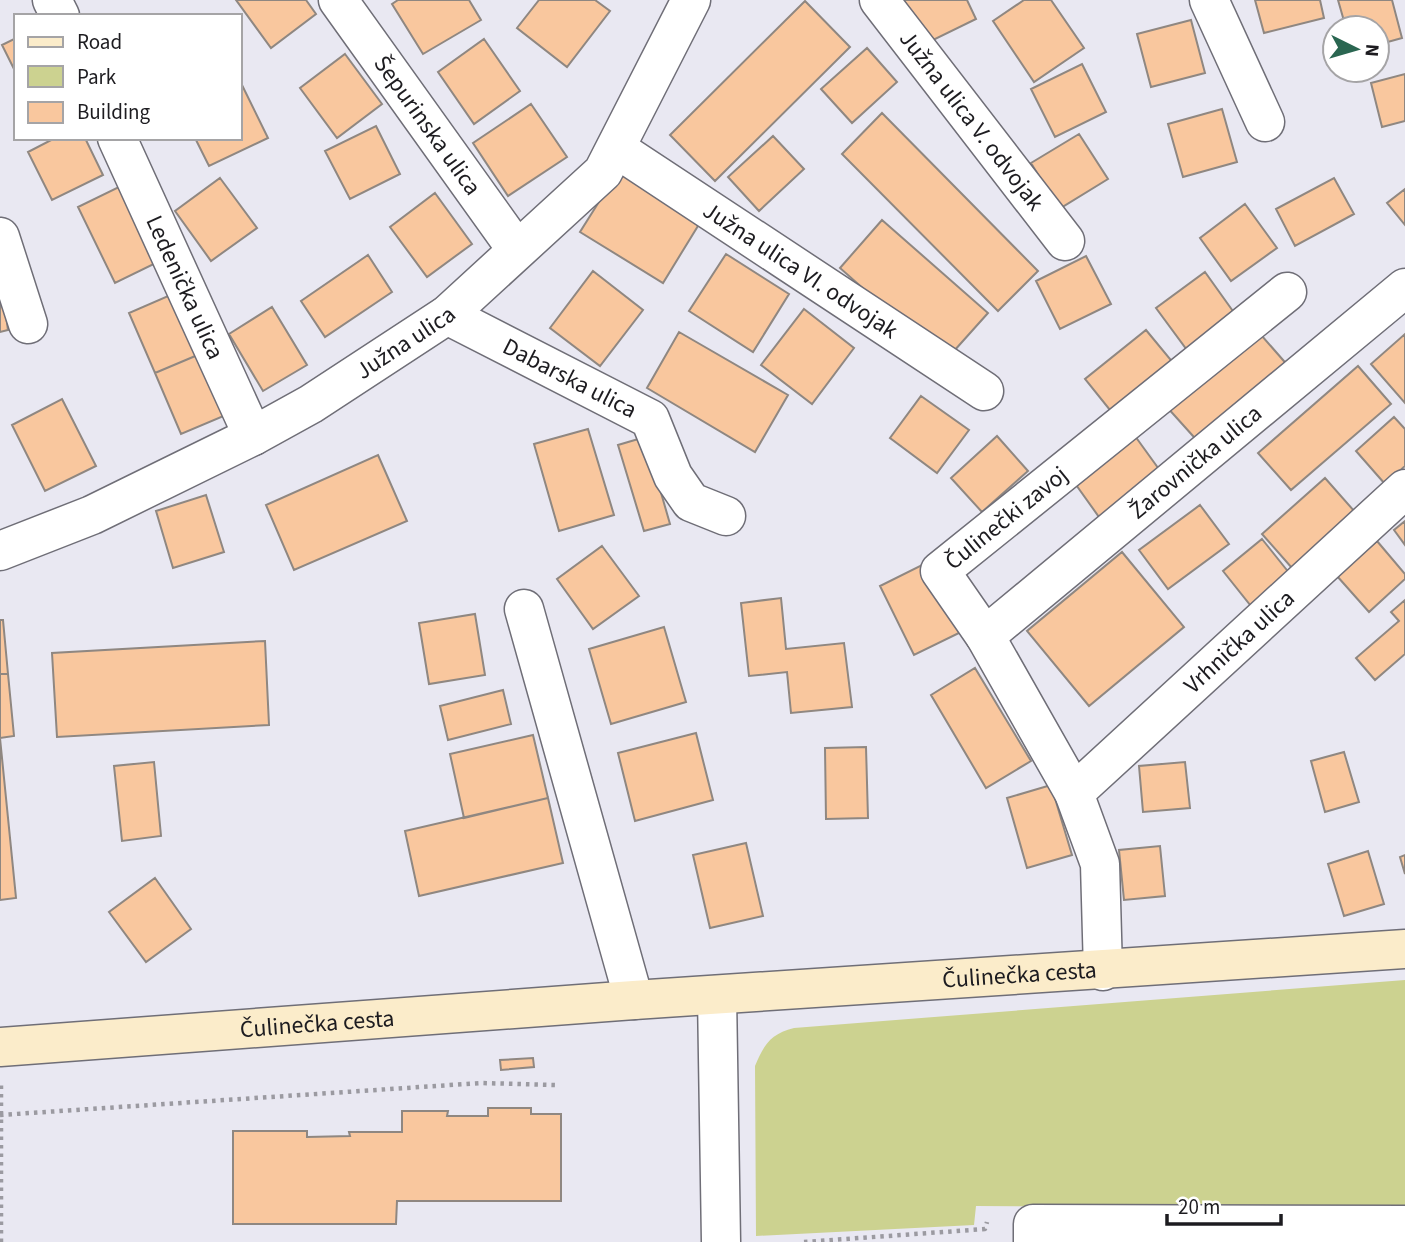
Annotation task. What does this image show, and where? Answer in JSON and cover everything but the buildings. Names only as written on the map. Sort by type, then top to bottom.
[{"type":"main road","name":"Čulinečka cesta","points":[[1,1064],[634,1000],[1405,949]]},
{"type":"street","name":"Šepurinska ulica","points":[[338,0],[517,250]]},
{"type":"street","name":"Južna ulica","points":[[0,551],[92,515],[253,436],[311,404],[447,316],[603,172],[691,0]]},
{"type":"street","name":"Južna ulica V. odvojak","points":[[879,0],[1065,241]]},
{"type":"street","points":[[1209,0],[1265,122]]},
{"type":"street","name":"Ledenička ulica","points":[[118,140],[253,436]]},
{"type":"street","name":"Južna ulica VI. odvojak","points":[[617,149],[984,391]]},
{"type":"street","points":[[0,237],[28,324]]},
{"type":"street","name":"Žarovnička ulica","points":[[985,636],[1405,288]]},
{"type":"street","name":"Čulinečki zavoj","points":[[1103,971],[1100,864],[1074,793],[985,636],[940,570],[1287,292]]},
{"type":"street","name":"Dabarska ulica","points":[[447,316],[650,419],[673,476],[691,502],[726,516]]},
{"type":"street","name":"Vrhnička ulica","points":[[1074,793],[1405,489]]},
{"type":"street","points":[[524,609],[634,1000]]},
{"type":"street","points":[[716,995],[721,1242]]},
{"type":"street","points":[[1033,1233],[1346,1234],[1405,1225]]},
{"type":"path","points":[[1,1064],[1,1242]]},
{"type":"path","points":[[1,1115],[481,1083],[555,1085]]},
{"type":"path","points":[[804,1242],[985,1229],[987,1222]]},
{"type":"green space","points":[[1405,980],[1405,1209],[976,1206],[974,1225],[756,1236],[755,1066],[769,1041],[786,1030]]}]
